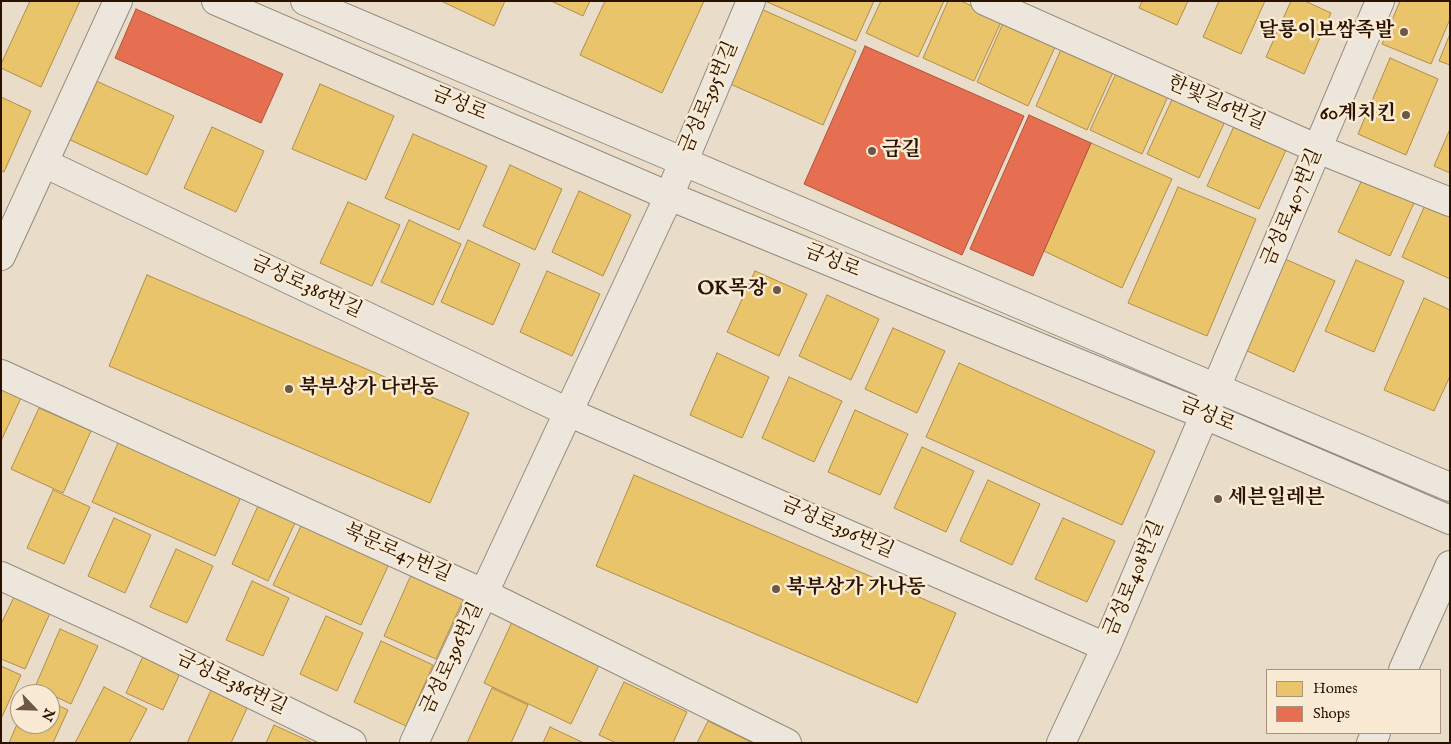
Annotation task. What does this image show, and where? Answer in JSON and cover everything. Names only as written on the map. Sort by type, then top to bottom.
[{"type":"street","points":[[1,256],[118,1]]},
{"type":"street","name":"금성로","points":[[216,1],[669,196],[1205,415],[1450,520]]},
{"type":"street","name":"금성로","points":[[305,1],[1217,387],[1450,488]]},
{"type":"street","name":"금성로395번길","points":[[669,196],[751,1]]},
{"type":"street","name":"한빛길6번길","points":[[985,1],[1318,149],[1450,202]]},
{"type":"street","name":"금성로407번길","points":[[1205,415],[1380,1]]},
{"type":"street","name":"금성로386번길","points":[[44,163],[568,412]]},
{"type":"street","name":"금성로396번길","points":[[414,743],[669,196]]},
{"type":"street","name":"북문로47번길","points":[[1,374],[483,593],[787,743]]},
{"type":"street","name":"금성로396번길","points":[[568,412],[1106,647]]},
{"type":"street","name":"금성로408번길","points":[[1062,743],[1106,647],[1205,415]]},
{"type":"street","points":[[1403,669],[1450,565]]},
{"type":"street","name":"금성로386번길","points":[[1,576],[128,634],[352,743]]},
{"type":"building: Homes","points":[[30,1],[80,1],[41,87],[1,68],[1,64]]},
{"type":"building: Homes","points":[[441,1],[505,1],[494,26]]},
{"type":"building: Homes","points":[[551,1],[590,1],[583,16]]},
{"type":"building: Homes","points":[[605,1],[704,1],[662,93],[580,55]]},
{"type":"building: Homes","points":[[765,1],[874,1],[856,41]]},
{"type":"building: Homes","points":[[881,1],[944,1],[918,57],[866,33]]},
{"type":"building: Homes","points":[[948,1],[961,1],[1002,20],[974,81],[923,58]]},
{"type":"building: Homes","points":[[1142,1],[1188,1],[1177,25],[1139,8]]},
{"type":"building: Homes","points":[[1219,1],[1265,1],[1241,54],[1203,37]]},
{"type":"building: Homes","points":[[1291,1],[1305,1],[1331,13],[1304,74],[1266,57]]},
{"type":"building: Homes","points":[[1400,1],[1450,1],[1450,19],[1431,64],[1382,44]]},
{"type":"building: Homes","points":[[761,9],[856,51],[823,125],[728,83]]},
{"type":"building: Homes","points":[[1004,21],[1056,45],[1028,106],[977,82]]},
{"type":"building: Homes","points":[[1450,34],[1450,65],[1439,61]]},
{"type":"building: Homes","points":[[1063,45],[1115,68],[1087,130],[1036,106]]},
{"type":"building: Homes","points":[[1390,58],[1438,79],[1406,155],[1358,134]]},
{"type":"building: Homes","points":[[1118,69],[1170,92],[1142,154],[1090,130]]},
{"type":"building: Homes","points":[[94,80],[174,116],[147,175],[68,139]]},
{"type":"building: Homes","points":[[320,84],[394,116],[366,180],[292,149]]},
{"type":"building: Homes","points":[[1175,93],[1227,117],[1199,178],[1147,154]]},
{"type":"building: Homes","points":[[1,97],[31,111],[4,172],[1,171]]},
{"type":"building: Homes","points":[[1235,124],[1287,148],[1259,209],[1207,186]]},
{"type":"building: Homes","points":[[212,127],[264,151],[236,212],[184,188]]},
{"type":"building: Homes","points":[[1450,129],[1450,173],[1434,166]]},
{"type":"building: Homes","points":[[413,134],[487,166],[459,230],[385,198]]},
{"type":"building: Homes","points":[[1091,143],[1172,179],[1122,288],[1044,251]]},
{"type":"building: Homes","points":[[510,165],[562,189],[535,250],[483,226]]},
{"type":"building: Homes","points":[[1366,171],[1418,194],[1390,256],[1338,232]]},
{"type":"building: Homes","points":[[1178,187],[1256,219],[1207,336],[1128,303]]},
{"type":"building: Homes","points":[[579,191],[631,215],[603,276],[552,252]]},
{"type":"building: Homes","points":[[1429,196],[1450,205],[1450,279],[1402,257]]},
{"type":"building: Homes","points":[[348,202],[400,225],[372,286],[320,263]]},
{"type":"building: Homes","points":[[409,220],[461,244],[433,305],[381,282]]},
{"type":"building: Homes","points":[[468,240],[520,264],[493,325],[441,302]]},
{"type":"building: Homes","points":[[1285,259],[1335,281],[1294,372],[1245,350]]},
{"type":"building: Homes","points":[[1356,260],[1404,281],[1374,352],[1325,331]]},
{"type":"building: Homes","points":[[547,271],[600,294],[572,356],[520,332]]},
{"type":"building: Homes","points":[[755,271],[807,294],[779,356],[727,332]]},
{"type":"building: Homes","name":"북부상가 다라동","points":[[147,275],[469,413],[430,503],[109,366]]},
{"type":"building: Homes","points":[[827,295],[879,319],[851,380],[799,356]]},
{"type":"building: Homes","points":[[1424,298],[1450,310],[1450,376],[1434,411],[1384,390]]},
{"type":"building: Homes","points":[[893,328],[945,351],[917,413],[865,389]]},
{"type":"building: Homes","points":[[717,353],[769,377],[742,438],[690,415]]},
{"type":"building: Homes","points":[[959,363],[1155,451],[1122,525],[926,437]]},
{"type":"building: Homes","points":[[789,377],[842,401],[814,462],[762,438]]},
{"type":"building: Homes","points":[[1,389],[21,398],[1,441]]},
{"type":"building: Homes","points":[[39,408],[91,431],[63,493],[11,469]]},
{"type":"building: Homes","points":[[855,410],[908,434],[880,495],[828,472]]},
{"type":"building: Homes","points":[[118,443],[241,497],[215,556],[92,502]]},
{"type":"building: Homes","points":[[922,447],[974,471],[946,532],[894,508]]},
{"type":"building: Homes","name":"북부상가 가나동","points":[[634,475],[956,613],[917,703],[596,566]]},
{"type":"building: Homes","points":[[988,480],[1040,504],[1012,565],[960,541]]},
{"type":"building: Homes","points":[[53,490],[90,507],[64,564],[27,548]]},
{"type":"building: Homes","points":[[258,506],[295,523],[268,581],[232,564]]},
{"type":"building: Homes","points":[[114,518],[151,535],[125,593],[88,576]]},
{"type":"building: Homes","points":[[1063,518],[1115,541],[1087,602],[1035,579]]},
{"type":"building: Homes","points":[[302,524],[389,564],[361,625],[273,585]]},
{"type":"building: Homes","points":[[176,549],[213,566],[187,623],[150,607]]},
{"type":"building: Homes","points":[[411,575],[464,598],[436,659],[384,636]]},
{"type":"building: Homes","points":[[252,581],[289,598],[263,656],[226,640]]},
{"type":"building: Homes","points":[[15,595],[51,611],[25,669],[1,659],[1,624]]},
{"type":"building: Homes","points":[[326,616],[363,633],[337,691],[300,674]]},
{"type":"building: Homes","points":[[512,622],[600,663],[571,724],[484,683]]},
{"type":"building: Homes","points":[[60,629],[98,646],[71,704],[60,699],[60,684],[36,684]]},
{"type":"building: Homes","points":[[381,641],[433,665],[406,726],[354,702]]},
{"type":"building: Homes","points":[[146,650],[183,667],[163,710],[126,693]]},
{"type":"building: Homes","points":[[1,666],[21,675],[17,684],[10,684],[10,699],[1,719]]},
{"type":"building: Homes","points":[[624,682],[687,712],[673,743],[616,743],[599,735]]},
{"type":"building: Homes","points":[[104,687],[147,709],[129,743],[75,743]]},
{"type":"building: Homes","points":[[492,688],[528,705],[511,743],[467,743]]},
{"type":"building: Homes","points":[[211,690],[248,706],[231,743],[187,743]]},
{"type":"building: Homes","points":[[60,706],[68,710],[60,728]]},
{"type":"building: Homes","points":[[708,721],[753,743],[697,743]]},
{"type":"building: Homes","points":[[274,725],[311,742],[266,743]]},
{"type":"building: Homes","points":[[550,727],[584,743],[543,743]]},
{"type":"building: Homes","points":[[13,734],[57,734],[53,743],[9,743]]},
{"type":"building: Shops","points":[[136,9],[283,74],[261,123],[115,58]]},
{"type":"building: Shops","points":[[865,46],[1024,116],[962,255],[804,184]]},
{"type":"building: Shops","points":[[1029,115],[1091,143],[1033,276],[970,249]]},
{"type":"place","name":"달룡이보쌈족발","points":[[1404,32]]},
{"type":"place","name":"60계치킨","points":[[1406,115]]},
{"type":"place","name":"금길","points":[[872,151]]},
{"type":"place","name":"OK목장","points":[[777,290]]},
{"type":"place","name":"북부상가 다라동","points":[[289,389]]},
{"type":"place","name":"세븐일레븐","points":[[1218,499]]},
{"type":"place","name":"북부상가 가나동","points":[[776,589]]}]
